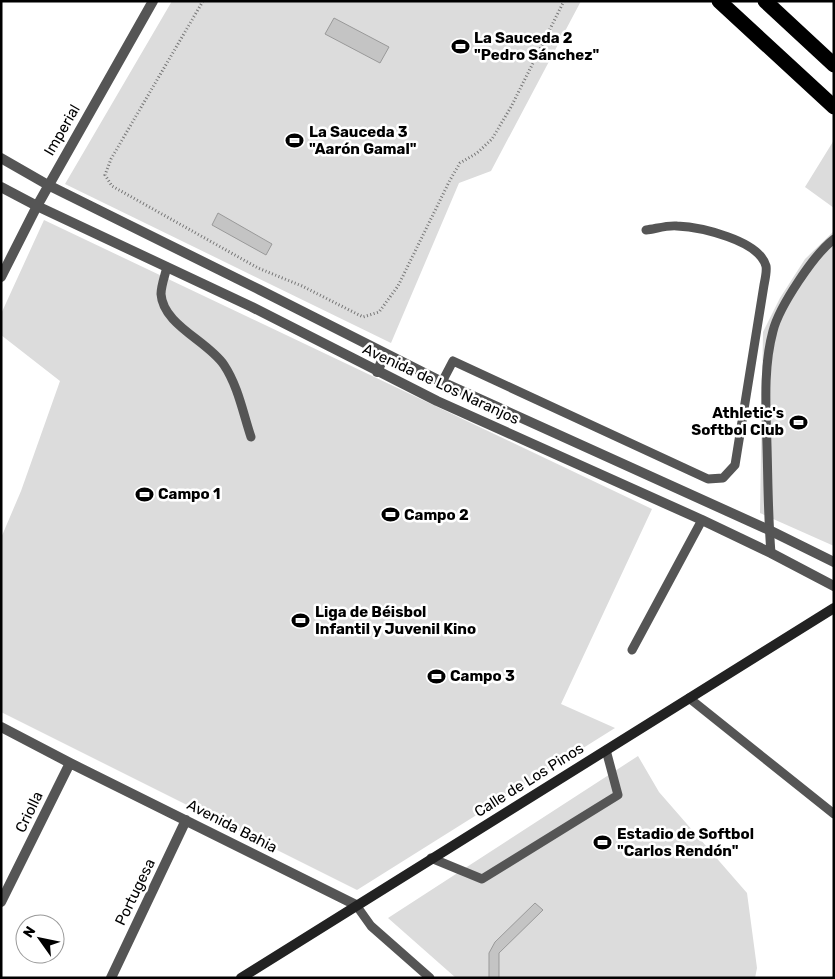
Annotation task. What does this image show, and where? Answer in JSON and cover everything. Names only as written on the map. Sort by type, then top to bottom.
[{"type":"highway","points":[[719,1],[834,106]]},
{"type":"highway","points":[[765,1],[834,65]]},
{"type":"street","name":"Imperial","points":[[1,277],[48,186],[153,1]]},
{"type":"street","points":[[1,158],[48,186]]},
{"type":"street","name":"Avenida de Los Naranjos","points":[[48,186],[442,382],[769,530],[834,562]]},
{"type":"street","points":[[1,187],[37,206]]},
{"type":"street","name":"Avenida de Los Naranjos","points":[[37,206],[252,307],[377,372],[446,405],[702,520],[834,586]]},
{"type":"street","points":[[377,372],[385,354]]},
{"type":"street","name":"Calle de Los Pinos","points":[[241,978],[834,608]]},
{"type":"street","name":"Avenida Bahia","points":[[1,727],[356,905]]},
{"type":"street","name":"Criolla","points":[[1,902],[70,763]]},
{"type":"street","name":"Portugesa","points":[[111,978],[186,820]]},
{"type":"lane","points":[[442,382],[452,361],[708,479],[724,478],[735,465],[766,266],[756,251],[729,236],[704,229],[675,226],[646,230]]},
{"type":"lane","points":[[771,553],[767,394],[768,359],[773,330],[788,299],[810,266],[834,240]]},
{"type":"lane","points":[[167,267],[161,293],[164,308],[175,321],[223,364],[233,382],[252,437]]},
{"type":"lane","points":[[632,650],[702,520]]},
{"type":"lane","points":[[689,698],[834,814]]},
{"type":"lane","points":[[431,858],[482,879],[618,795],[606,750]]},
{"type":"lane","name":"Avenida Bahia","points":[[356,905],[371,926],[430,978]]},
{"type":"path","points":[[202,1],[111,159],[105,175],[112,186],[258,268],[302,286],[363,317],[379,312],[398,286],[460,163],[477,153],[492,139],[564,1]]},
{"type":"shaded area","points":[[172,1],[581,1],[491,171],[459,183],[391,343],[65,184]]},
{"type":"shaded area","points":[[834,140],[834,208],[805,187]]},
{"type":"shaded area","name":"Liga de Béisbol Infantil y Juvenil Kino","points":[[44,220],[652,509],[561,704],[615,728],[357,890],[1,712],[1,538],[21,491],[60,381],[1,335],[1,314]]},
{"type":"shaded area","name":"Athletic's Softbol Club","points":[[834,231],[834,546],[760,513],[763,332],[780,298],[805,259]]},
{"type":"shaded area","name":"Estadio de Softbol \"Carlos Rendón\"","points":[[638,756],[659,792],[747,893],[757,968],[755,978],[456,978],[388,918]]},
{"type":"building","points":[[334,18],[389,47],[380,63],[325,34]]},
{"type":"building","points":[[218,213],[272,244],[266,255],[212,225]]},
{"type":"building","points":[[535,903],[543,910],[499,953],[499,978],[489,978],[489,953],[495,942]]},
{"type":"place","name":"La Sauceda 2 \"Pedro Sánchez\"","points":[[460,47]]},
{"type":"place","name":"La Sauceda 3 \"Aarón Gamal\"","points":[[295,141]]},
{"type":"place","name":"Athletic's Softbol Club","points":[[798,422]]},
{"type":"place","name":"Campo 1","points":[[144,494]]},
{"type":"place","name":"Campo 2","points":[[390,515]]},
{"type":"place","name":"Liga de Béisbol Infantil y Juvenil Kino","points":[[301,621]]},
{"type":"place","name":"Campo 3","points":[[436,676]]},
{"type":"place","name":"Estadio de Softbol \"Carlos Rendón\"","points":[[603,843]]}]
